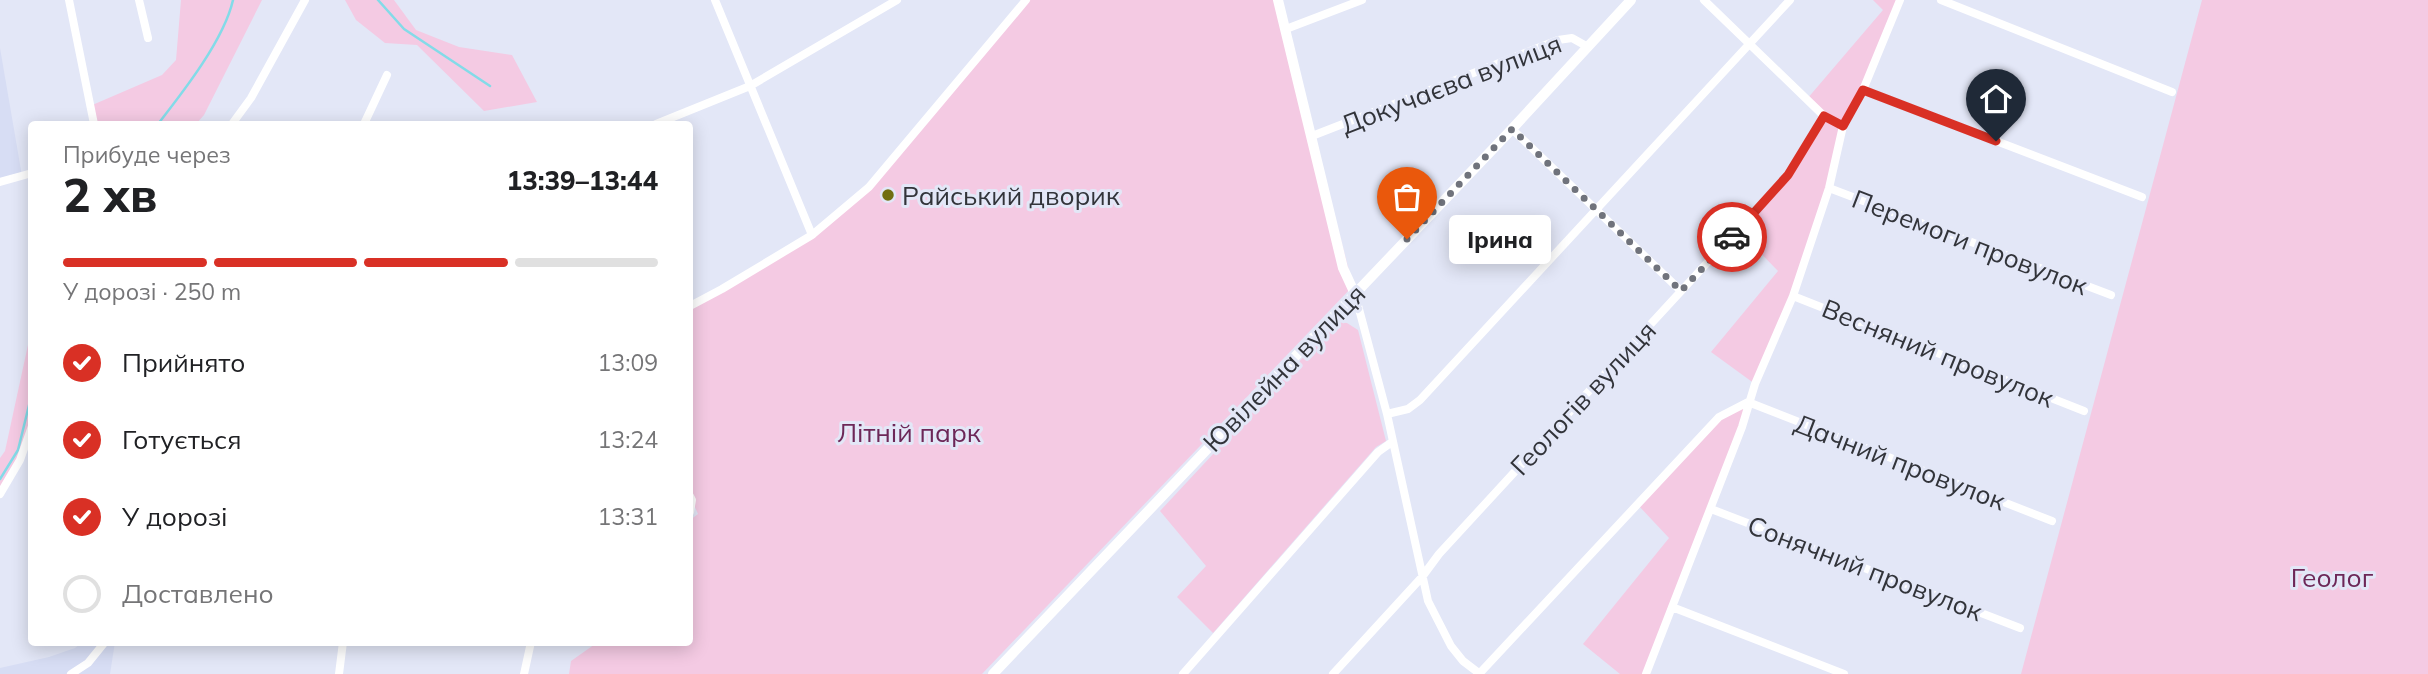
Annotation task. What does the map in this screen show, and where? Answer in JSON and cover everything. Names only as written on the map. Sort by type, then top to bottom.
[{"type":"street","points":[[69,0],[92,121]]},
{"type":"street","points":[[139,0],[148,38]]},
{"type":"street","points":[[234,121],[251,98],[305,0]]},
{"type":"street","points":[[715,0],[812,235]]},
{"type":"street","points":[[663,121],[750,86],[897,0]]},
{"type":"street","points":[[693,304],[812,235],[869,187],[1026,0]]},
{"type":"street","points":[[1278,0],[1343,268],[1355,294],[1387,414],[1428,601],[1441,631],[1463,661],[1480,674],[1720,417],[1748,402]]},
{"type":"street","points":[[1286,29],[1362,0]]},
{"type":"street","name":"Ювілейна вулиця","points":[[993,674],[1512,129],[1631,0]]},
{"type":"street","points":[[1704,0],[1824,116],[1843,126]]},
{"type":"street","points":[[1387,414],[1408,409],[1420,400],[1790,0]]},
{"type":"street","points":[[1646,674],[1742,427],[1748,402],[1793,296],[1829,188],[1843,126],[1863,90],[1900,0]]},
{"type":"street","points":[[1941,0],[2172,92]]},
{"type":"street","name":"Докучаєва вулиця","points":[[1312,136],[1558,40],[1572,38],[1588,47]]},
{"type":"street","points":[[365,121],[387,75]]},
{"type":"street","points":[[1863,90],[2142,197]]},
{"type":"street","name":"Геологів вулиця","points":[[1333,674],[1422,577],[1439,554],[1788,175],[1824,116]]},
{"type":"street","points":[[1512,129],[1681,291]]},
{"type":"street","points":[[0,182],[28,174]]},
{"type":"street","name":"Перемоги провулок","points":[[1829,188],[2111,295]]},
{"type":"street","name":"Весняний провулок","points":[[1793,296],[2084,411]]},
{"type":"street","name":"Дачний провулок","points":[[1748,402],[2052,521]]},
{"type":"street","points":[[0,494],[20,460],[28,437]]},
{"type":"street","points":[[1183,674],[1378,452],[1392,442]]},
{"type":"street","name":"Сонячний провулок","points":[[1711,509],[2020,628]]},
{"type":"street","points":[[1672,607],[1844,674]]},
{"type":"street","points":[[71,674],[88,663],[102,646]]},
{"type":"street","points":[[340,674],[343,646]]},
{"type":"street","points":[[524,674],[530,646]]},
{"type":"shaded area","points":[[0,48],[22,176],[0,182]]},
{"type":"shaded area","points":[[114,646],[110,674],[0,674],[0,668],[75,648]]},
{"type":"green space","points":[[181,0],[262,0],[199,121],[93,121],[90,106],[162,75],[176,60]]},
{"type":"green space","points":[[345,0],[394,0],[416,30],[459,47],[512,55],[537,102],[484,111],[417,45],[385,43],[356,20]]},
{"type":"green space","name":"Літній парк","points":[[1026,0],[1278,0],[1353,286],[982,674],[569,674],[571,661],[592,646],[693,646],[693,518],[698,514],[693,503],[693,304],[812,235],[869,187]]},
{"type":"green space","points":[[1873,0],[1900,0],[1843,126],[1829,188],[1793,296],[1755,384],[1711,352],[1778,271],[1738,230],[1788,175],[1823,116],[1807,99],[1883,10]]},
{"type":"green space","name":"Геолог","points":[[2202,0],[2428,0],[2428,674],[2021,674]]},
{"type":"green space","points":[[1336,322],[1347,323],[1358,330],[1386,441],[1376,447],[1213,633],[1177,597],[1206,566],[1160,511]]},
{"type":"green space","points":[[28,345],[28,432],[20,460],[0,494],[0,458],[5,451]]},
{"type":"green space","points":[[1748,402],[1646,674],[1620,674],[1583,644],[1669,538],[1638,505],[1719,417]]},
{"type":"waterway","points":[[160,121],[212,48],[233,0]]},
{"type":"waterway","points":[[378,0],[404,29],[490,86]]},
{"type":"waterway","points":[[0,479],[18,450],[28,409]]},
{"type":"way so far","points":[[1407,239],[1512,129],[1681,291],[1732,237]]},
{"type":"place","name":"Райський дворик","points":[[888,195]]},
{"type":"place","name":"Ірина","points":[[1407,239]]},
{"type":"route","points":[[1732,237],[1788,175],[1824,116],[1843,126],[1863,90],[1996,141]]}]
